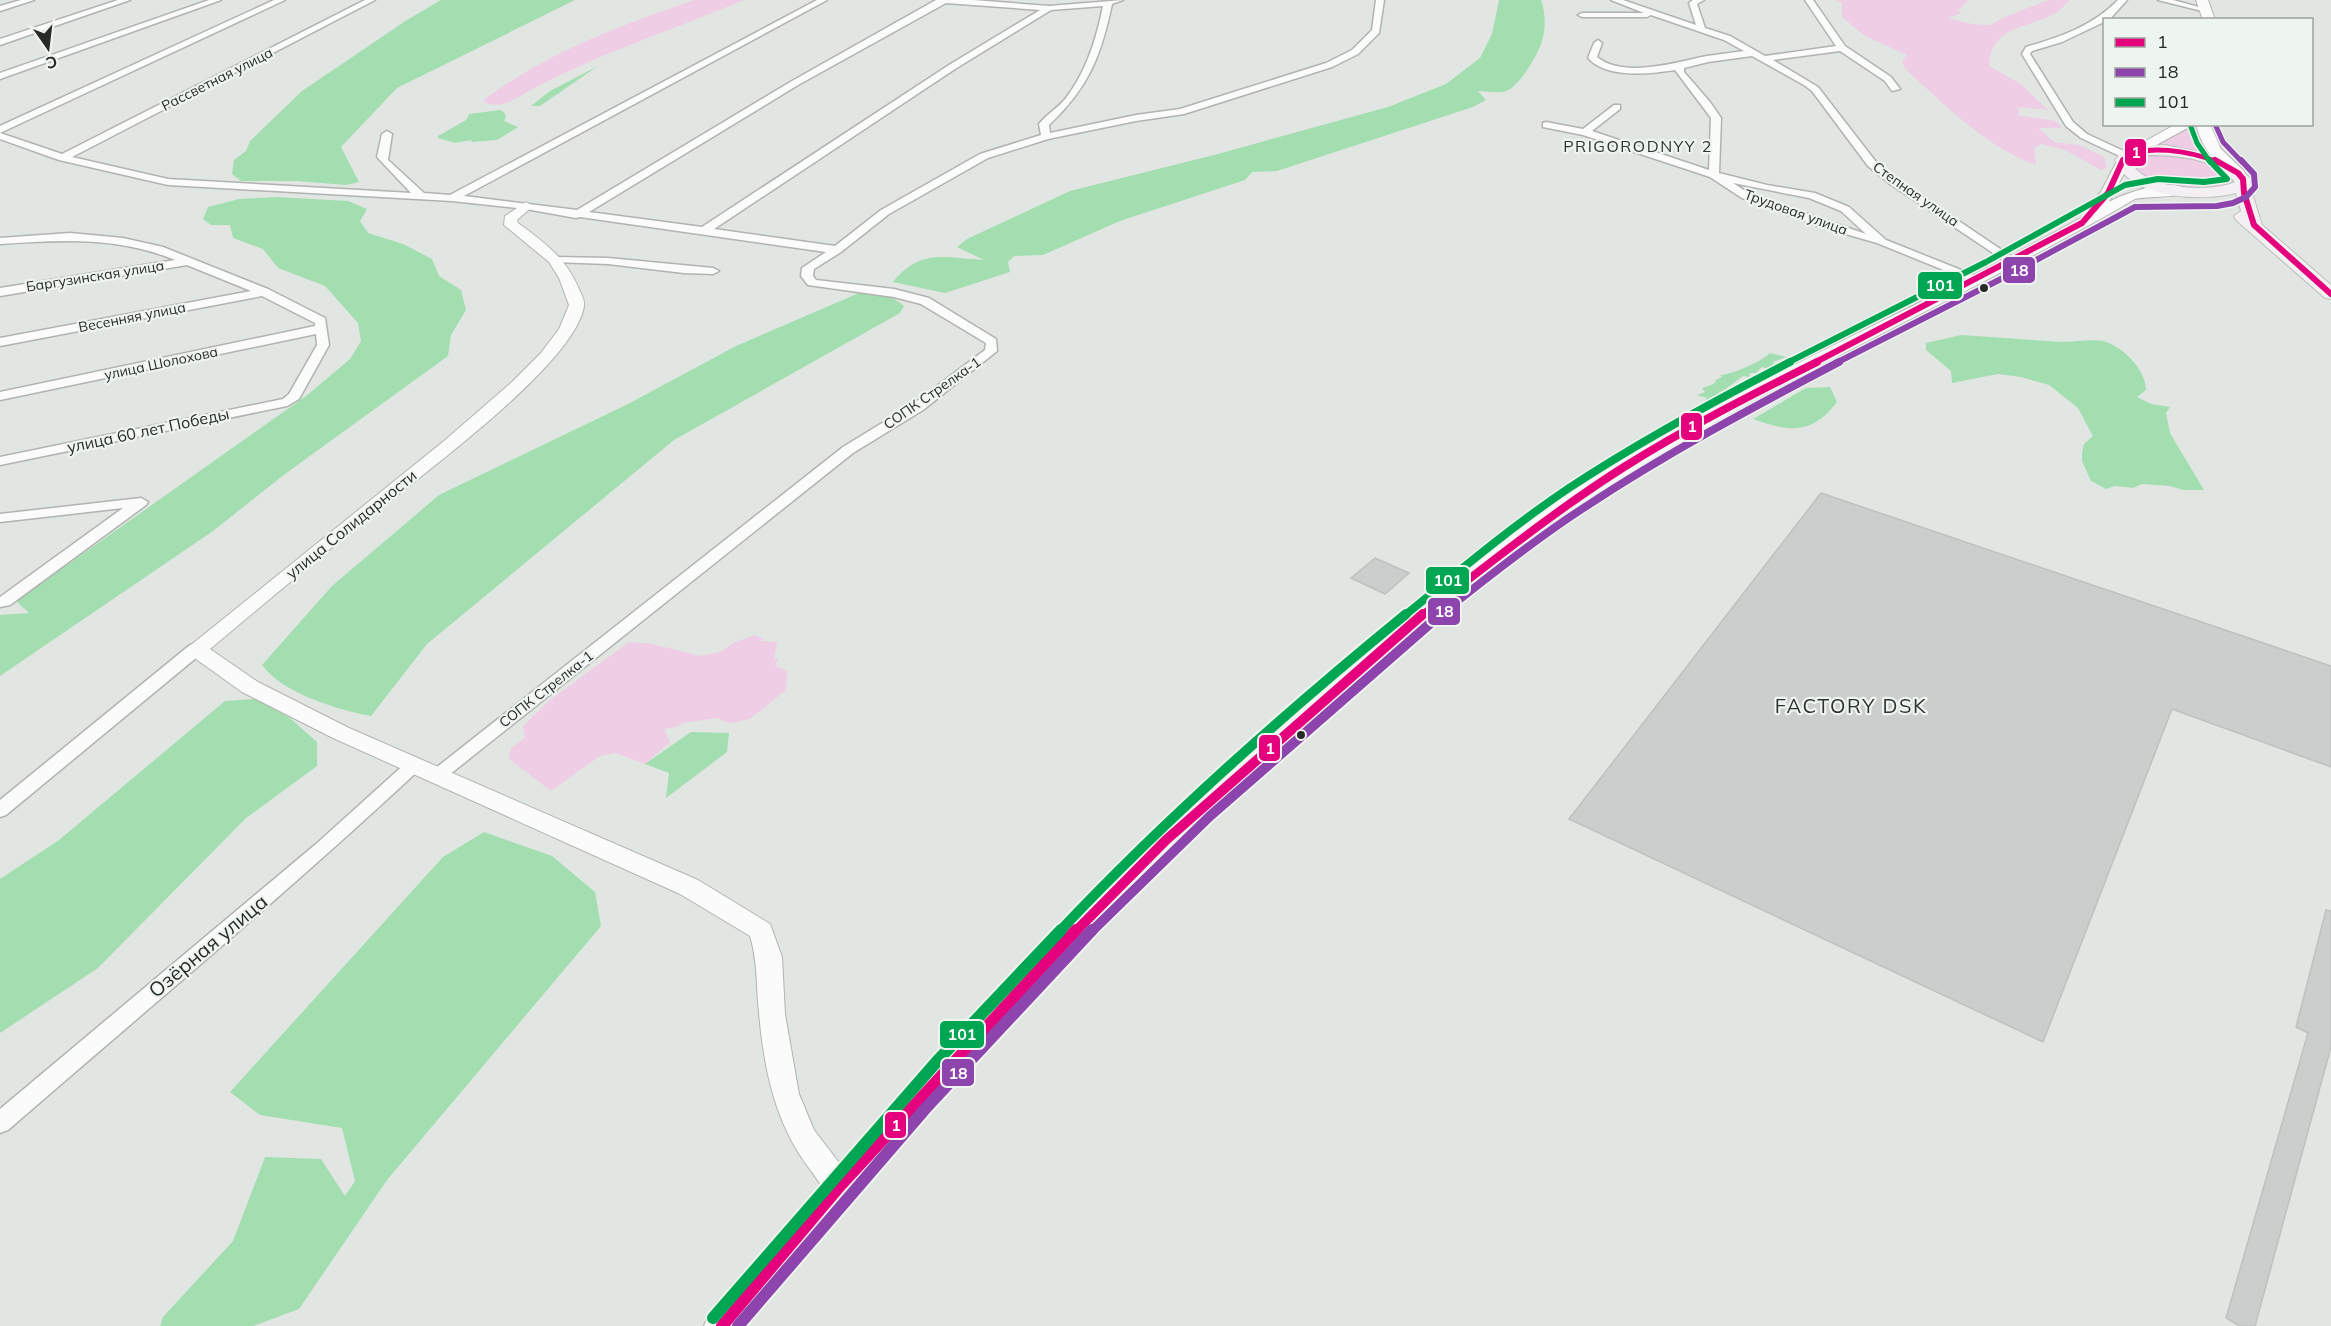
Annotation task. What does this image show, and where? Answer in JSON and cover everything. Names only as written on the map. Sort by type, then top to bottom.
[{"type":"main road","points":[[2082,223],[2108,194],[2127,158],[2184,126]]},
{"type":"main road","points":[[2204,126],[2209,145],[2241,178],[2254,225]]},
{"type":"main road","points":[[2127,158],[2155,150],[2187,153],[2217,161],[2241,178]]},
{"type":"main road","points":[[2127,158],[2127,170],[2142,180],[2223,204],[2254,225],[2331,294]]},
{"type":"main road","points":[[722,1326],[840,1186],[1089,916],[1166,840],[1405,628],[1574,500],[1704,419],[1977,280],[2139,192],[2223,193],[2237,190],[2241,178]]},
{"type":"street","points":[[0,9],[30,0]]},
{"type":"street","points":[[0,42],[126,0]]},
{"type":"street","points":[[0,76],[217,0]]},
{"type":"street","points":[[0,130],[281,0]]},
{"type":"street","name":"Рассветная улица","points":[[63,158],[371,0]]},
{"type":"street","points":[[452,198],[823,0]]},
{"type":"street","points":[[939,0],[1049,8],[1119,0]]},
{"type":"street","points":[[576,215],[795,83],[944,0]]},
{"type":"street","name":"СОПК Стрелка-1","points":[[438,775],[848,450],[918,407],[991,351],[992,342],[926,301],[894,293],[812,283],[807,276],[808,268],[837,250],[885,212],[984,156],[1046,137],[1136,118],[1181,112],[1329,65],[1355,52],[1376,31],[1380,0]]},
{"type":"street","name":"Степная улица","points":[[1615,0],[1727,38],[1815,89],[1872,164],[2012,261]]},
{"type":"street","points":[[1700,0],[1693,3],[1701,28]]},
{"type":"street","points":[[1809,0],[1842,48],[1888,79],[1895,89]]},
{"type":"street","points":[[2106,18],[2123,0]]},
{"type":"street","points":[[2162,0],[2206,10]]},
{"type":"street","points":[[1046,137],[1044,124],[1063,108],[1082,80],[1106,17],[1108,3]]},
{"type":"street","points":[[704,231],[952,67],[1049,8]]},
{"type":"street","points":[[1582,15],[1627,17],[1657,15]]},
{"type":"street","points":[[2103,19],[2059,40],[2029,49],[2026,54],[2069,124],[2084,136],[2127,158]]},
{"type":"street","points":[[1598,43],[1592,58],[1601,65],[1643,70],[1679,67],[1707,59],[1752,53]]},
{"type":"street","points":[[1762,59],[1842,48]]},
{"type":"street","points":[[1679,67],[1680,73],[1716,118],[1714,174]]},
{"type":"street","points":[[1585,132],[1617,107]]},
{"type":"street","name":"Трудовая улица","points":[[1546,125],[1585,132],[1714,174],[1767,188],[1811,195],[1845,208],[1882,242]]},
{"type":"street","points":[[387,134],[382,157],[384,162],[421,196]]},
{"type":"street","points":[[0,136],[63,158],[168,182],[452,198],[526,206],[576,215],[837,250]]},
{"type":"street","name":"Трудовая улица","points":[[1714,174],[1757,200],[1825,225],[1882,242],[1977,280]]},
{"type":"street","name":"улица Солидарности","points":[[0,810],[472,427],[537,366],[573,319],[576,305],[566,274],[557,260],[511,225],[510,219],[513,214],[526,206]]},
{"type":"street","points":[[0,241],[70,236],[159,249],[264,292],[321,321],[321,330]]},
{"type":"street","points":[[557,260],[608,261],[684,270],[714,271]]},
{"type":"street","name":"Баргузинская улица","points":[[0,292],[190,261]]},
{"type":"street","name":"Весенняя улица","points":[[0,342],[264,292]]},
{"type":"street","name":"улица Шолохова","points":[[0,396],[321,330]]},
{"type":"street","name":"улица 60 лет Победы","points":[[0,461],[287,402],[294,396],[323,345],[321,330]]},
{"type":"street","points":[[0,518],[141,502],[4,602],[0,602]]},
{"type":"street","points":[[196,650],[250,687],[340,733],[689,887],[761,931],[769,957],[772,1014],[785,1094],[803,1138],[840,1186]]},
{"type":"street","name":"Озёрная улица","points":[[0,1123],[233,922],[323,849],[413,766]]},
{"type":"shaded area","points":[[441,0],[575,0],[397,88],[341,147],[359,182],[346,185],[296,181],[241,181],[232,174],[234,160],[246,151],[250,141],[302,91],[407,20]]},
{"type":"shaded area","points":[[694,0],[744,0],[581,65],[507,103],[495,105],[483,101],[496,90],[562,52],[627,24]]},
{"type":"shaded area","points":[[1499,0],[1541,0],[1545,18],[1543,37],[1534,59],[1517,83],[1503,92],[1478,91],[1486,100],[1473,107],[1277,171],[1252,172],[1245,180],[1120,221],[1043,255],[1014,256],[1008,262],[1010,272],[945,293],[893,282],[903,271],[924,260],[945,257],[984,260],[957,247],[967,239],[1070,191],[1218,154],[1388,107],[1446,84],[1480,58],[1492,34]]},
{"type":"shaded area","points":[[1836,0],[1969,0],[1958,10],[1962,13],[1948,18],[1972,24],[1990,25],[2048,0],[2070,0],[2056,13],[2004,35],[1996,43],[1991,53],[1989,66],[2021,84],[2048,110],[2019,107],[2018,115],[2056,121],[2062,128],[2038,128],[2054,142],[2079,145],[2104,157],[2107,167],[2101,170],[2065,150],[2041,144],[2034,148],[2036,165],[2001,148],[1952,111],[1907,71],[1902,61],[1907,55],[1865,36],[1842,17],[1842,3]]},
{"type":"shaded area","points":[[598,66],[540,106],[531,106],[550,91]]},
{"type":"shaded area","points":[[500,110],[506,117],[504,121],[518,127],[497,140],[455,143],[438,138],[466,120],[469,114]]},
{"type":"shaded area","points":[[2193,126],[2199,126],[2222,160],[2149,149]]},
{"type":"shaded area","points":[[2163,154],[2209,164],[2226,173],[2233,180],[2230,185],[2206,189],[2180,188],[2155,181],[2135,167],[2135,162],[2149,155]]},
{"type":"shaded area","points":[[276,197],[348,201],[367,209],[360,221],[368,233],[403,244],[432,259],[439,276],[461,290],[466,310],[451,335],[448,356],[285,474],[213,531],[0,676],[0,615],[29,613],[16,601],[306,396],[350,359],[361,341],[358,323],[325,286],[278,268],[263,249],[233,238],[230,225],[211,225],[203,219],[208,207],[239,199]]},
{"type":"shaded area","points":[[859,293],[892,297],[904,306],[900,313],[674,440],[427,644],[371,716],[327,705],[297,692],[271,675],[262,665],[332,586],[439,495],[628,404],[736,346]]},
{"type":"shaded area","points":[[1961,335],[2062,342],[2099,340],[2118,348],[2138,367],[2145,382],[2146,390],[2137,397],[2151,404],[2170,407],[2166,413],[2170,433],[2204,490],[2183,490],[2170,486],[2142,484],[2133,488],[2115,486],[2106,489],[2091,481],[2082,461],[2082,453],[2084,444],[2093,436],[2078,408],[2049,385],[2021,377],[1998,374],[1952,383],[1951,371],[1926,350],[1926,343]]},
{"type":"shaded area","points":[[1770,353],[1786,357],[1773,362],[1774,364],[1767,369],[1762,367],[1756,373],[1750,373],[1749,377],[1743,376],[1719,392],[1718,396],[1714,397],[1717,400],[1711,400],[1703,405],[1707,398],[1697,395],[1705,392],[1702,388],[1714,384],[1722,377],[1720,375],[1747,367]]},
{"type":"shaded area","points":[[1830,387],[1837,402],[1828,413],[1809,425],[1789,428],[1753,419],[1806,388]]},
{"type":"shaded area","points":[[755,635],[764,639],[760,641],[777,642],[774,659],[778,659],[775,666],[787,671],[786,690],[750,719],[729,723],[717,718],[682,723],[677,727],[664,729],[670,742],[645,764],[616,753],[600,756],[551,791],[509,759],[511,748],[525,738],[523,726],[549,701],[629,642],[652,644],[701,656],[720,652],[735,642]]},
{"type":"shaded area","points":[[255,699],[290,718],[317,742],[317,766],[246,818],[98,968],[0,1033],[0,879],[59,840],[225,701]]},
{"type":"shaded area","points":[[691,732],[729,733],[727,752],[666,798],[669,773],[645,764]]},
{"type":"shaded area","points":[[484,832],[552,856],[595,892],[601,926],[387,1180],[299,1309],[253,1326],[160,1326],[163,1317],[233,1241],[265,1157],[321,1159],[345,1196],[355,1181],[342,1128],[260,1115],[230,1092],[443,857]]},
{"type":"building","points":[[1821,493],[2331,666],[2331,767],[2172,709],[2043,1042],[1569,819]]},
{"type":"building","points":[[1375,558],[1409,573],[1385,594],[1351,578]]},
{"type":"building","points":[[2326,910],[2331,911],[2331,1047],[2255,1326],[2240,1326],[2226,1318],[2308,1033],[2296,1027]]},
{"type":"transit line","name":"18","points":[[738,1326],[973,1056],[1143,879],[1210,816],[1369,675],[1474,587],[1547,533],[1651,465],[1788,389],[2067,245],[2135,207],[2148,205],[2217,206],[2233,203],[2246,197],[2255,187],[2254,174],[2223,142],[2216,126]]},
{"type":"transit line","name":"101","points":[[713,1318],[939,1059],[1104,884],[1201,793],[1345,664],[1492,544],[1568,489],[1635,446],[1704,406],[1986,262],[2125,185],[2158,179],[2204,182],[2227,179],[2205,156],[2191,127]]},
{"type":"transit line","name":"1","points":[[722,1326],[840,1186],[912,1107],[1089,916],[1166,840],[1405,628],[1574,500],[1624,467],[1704,419],[1933,303],[2082,223],[2108,193],[2123,160],[2131,153],[2155,150],[2187,153],[2217,161],[2238,173],[2243,179],[2244,193],[2254,225],[2331,294]]},
{"type":"district","name":"PRIGORODNYY 2","points":[[1638,146]]},
{"type":"district","name":"FACTORY DSK","points":[[1851,706]]}]
